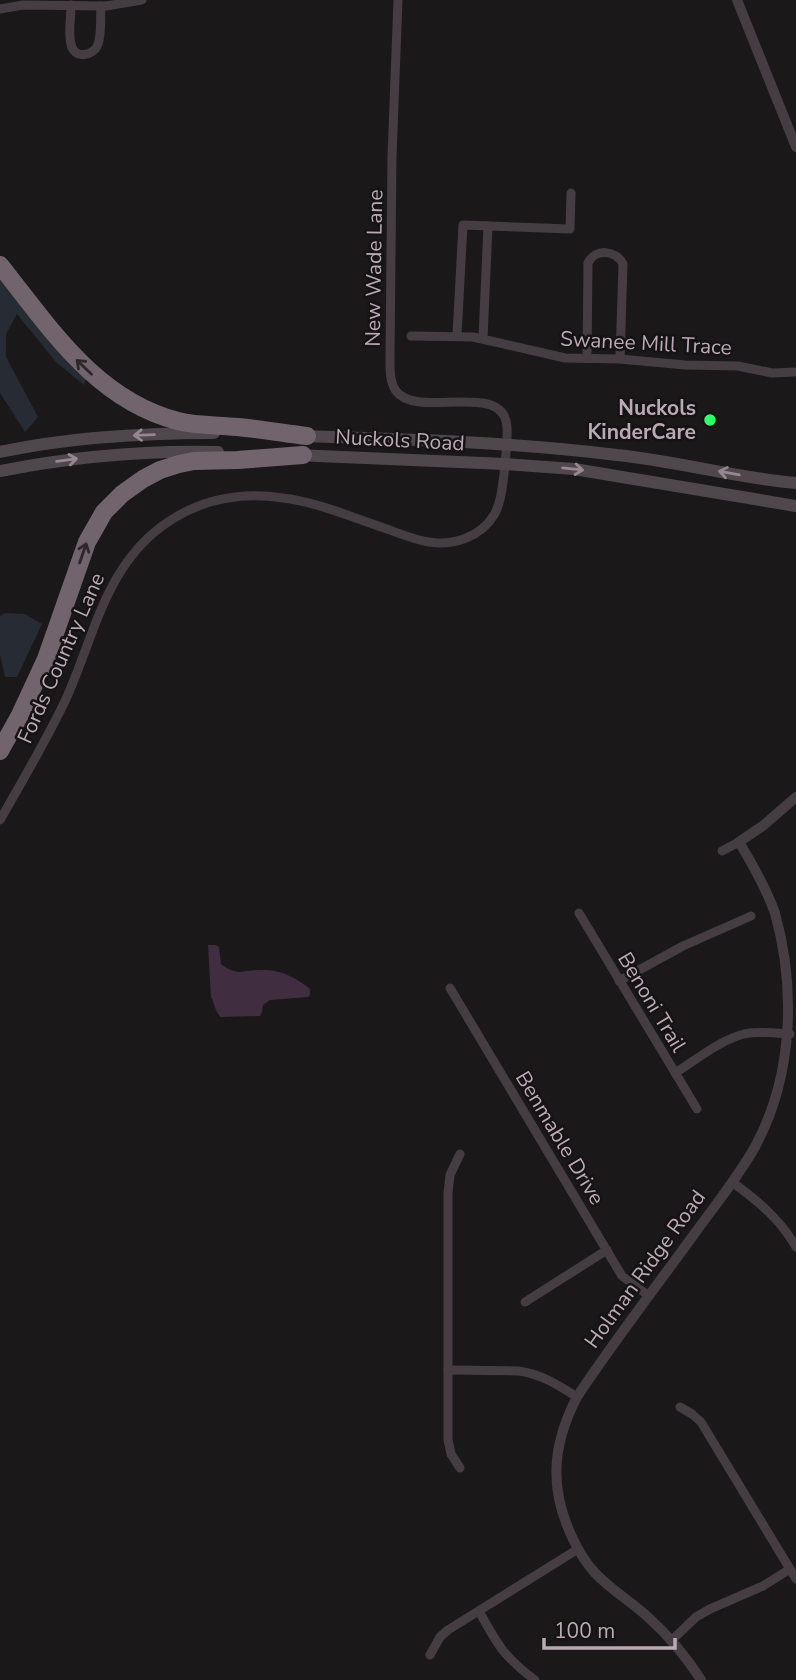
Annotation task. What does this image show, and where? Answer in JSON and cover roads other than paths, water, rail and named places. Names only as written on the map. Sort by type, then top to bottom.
[{"type":"highway","points":[[0,265],[79,363],[135,405],[181,422],[307,436]]},
{"type":"highway","points":[[0,751],[46,659],[87,542],[104,512],[122,494],[160,470],[179,464],[303,455]]},
{"type":"main road","name":"Nuckols Road","points":[[0,452],[54,442],[116,436],[212,433],[307,436],[506,445],[622,455],[796,483]]},
{"type":"main road","name":"Nuckols Road","points":[[0,471],[58,461],[128,455],[203,452],[303,455],[564,468],[796,506]]},
{"type":"street","points":[[0,9],[23,5],[101,6],[142,0]]},
{"type":"street","name":"New Wade Lane","points":[[398,0],[392,156],[392,383],[398,394],[412,400],[482,403],[494,406],[505,418],[506,445]]},
{"type":"street","points":[[737,0],[796,147]]},
{"type":"street","points":[[71,5],[71,45],[76,52],[85,55],[94,51],[99,43],[101,6]]},
{"type":"street","points":[[457,335],[463,225],[570,229],[571,193]]},
{"type":"street","points":[[483,338],[488,226]]},
{"type":"street","points":[[587,358],[588,263],[597,253],[613,253],[623,264],[620,359]]},
{"type":"street","name":"Swanee Mill Trace","points":[[411,336],[457,335],[483,338],[550,355],[738,366],[772,373],[796,372]]},
{"type":"street","name":"Fords Country Lane","points":[[0,820],[58,716],[104,601],[117,576],[132,553],[163,526],[179,515],[210,502],[257,495],[293,499],[422,541],[457,542],[476,534],[493,517],[499,501],[506,445]]},
{"type":"street","points":[[722,851],[764,825],[796,797]]},
{"type":"street","name":"Holman Ridge Road","points":[[701,1680],[671,1641],[647,1616],[597,1575],[584,1560],[561,1509],[556,1476],[557,1450],[577,1397],[732,1182],[755,1147],[774,1105],[785,1068],[790,1034],[789,974],[784,945],[767,892],[739,842]]},
{"type":"street","name":"Benoni Trail","points":[[579,912],[697,1109]]},
{"type":"street","points":[[619,981],[683,946],[751,916]]},
{"type":"street","name":"Benmable Drive","points":[[450,988],[622,1276],[649,1296]]},
{"type":"street","points":[[675,1073],[738,1036],[756,1033],[790,1034]]},
{"type":"street","points":[[460,1154],[448,1183],[448,1440],[460,1468]]},
{"type":"street","points":[[732,1182],[775,1217],[796,1247]]},
{"type":"street","points":[[525,1302],[607,1250]]},
{"type":"street","points":[[448,1370],[530,1372],[550,1380],[577,1397]]},
{"type":"street","points":[[680,1407],[701,1422],[796,1578]]},
{"type":"street","points":[[430,1655],[440,1637],[448,1630],[578,1549]]},
{"type":"street","points":[[671,1641],[696,1617],[753,1591],[790,1569]]},
{"type":"street","points":[[479,1611],[499,1648],[535,1680]]},
{"type":"place","name":"Nuckols KinderCare","points":[[710,420]]}]
